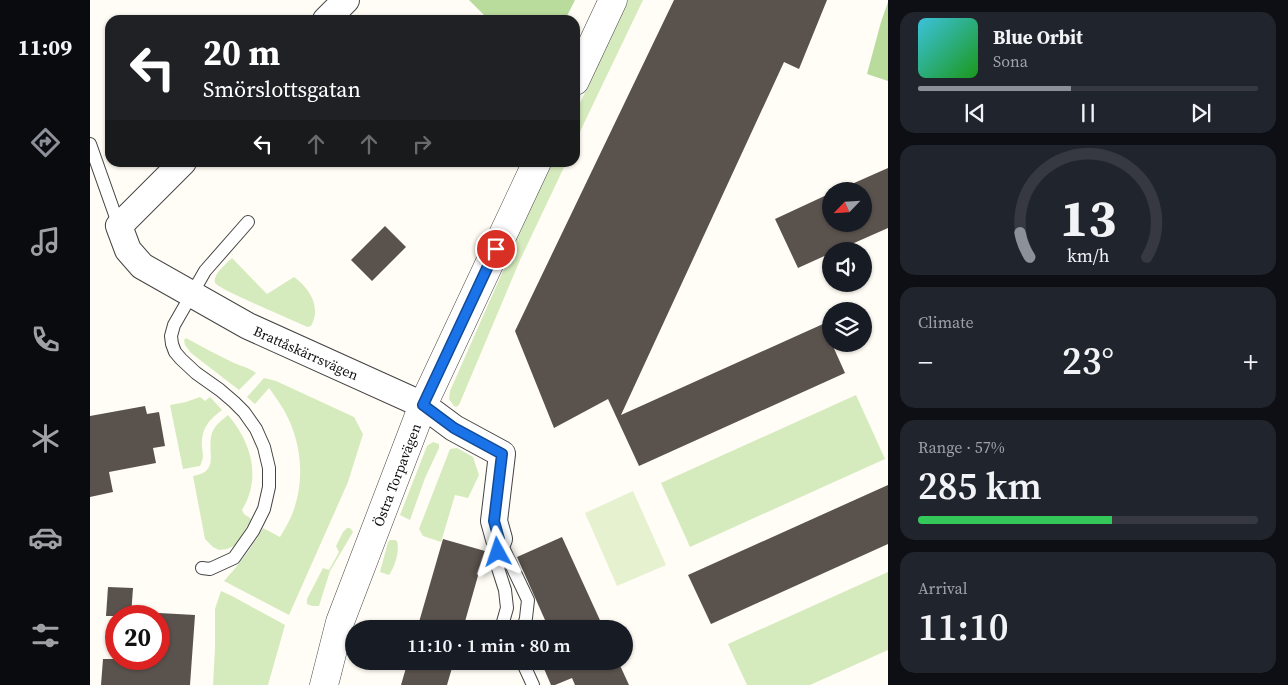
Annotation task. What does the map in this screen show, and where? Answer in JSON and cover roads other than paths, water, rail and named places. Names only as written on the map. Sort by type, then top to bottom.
[{"type":"street","points":[[331,15],[346,0]]},
{"type":"street","points":[[580,69],[613,0]]},
{"type":"street","points":[[119,226],[178,167]]},
{"type":"street","name":"Östra Torpavägen","points":[[324,685],[340,622],[423,405],[535,167]]},
{"type":"street","name":"Brattåskärrsvägen","points":[[119,226],[128,250],[142,266],[192,296],[248,326],[423,405],[454,428],[502,454],[494,521],[499,539]]},
{"type":"lane","name":"Brattåskärrsvägen","points":[[90,144],[119,226]]},
{"type":"lane","points":[[202,568],[210,569],[234,558],[253,531],[264,509],[269,487],[269,468],[264,447],[256,429],[244,412],[220,390],[196,373],[175,352],[171,336],[174,325],[205,271],[248,222]]},
{"type":"lane","points":[[499,539],[497,565],[505,590],[507,608],[504,620]]},
{"type":"lane","points":[[499,539],[528,600],[525,620]]},
{"type":"lane","points":[[526,670],[533,685]]}]
